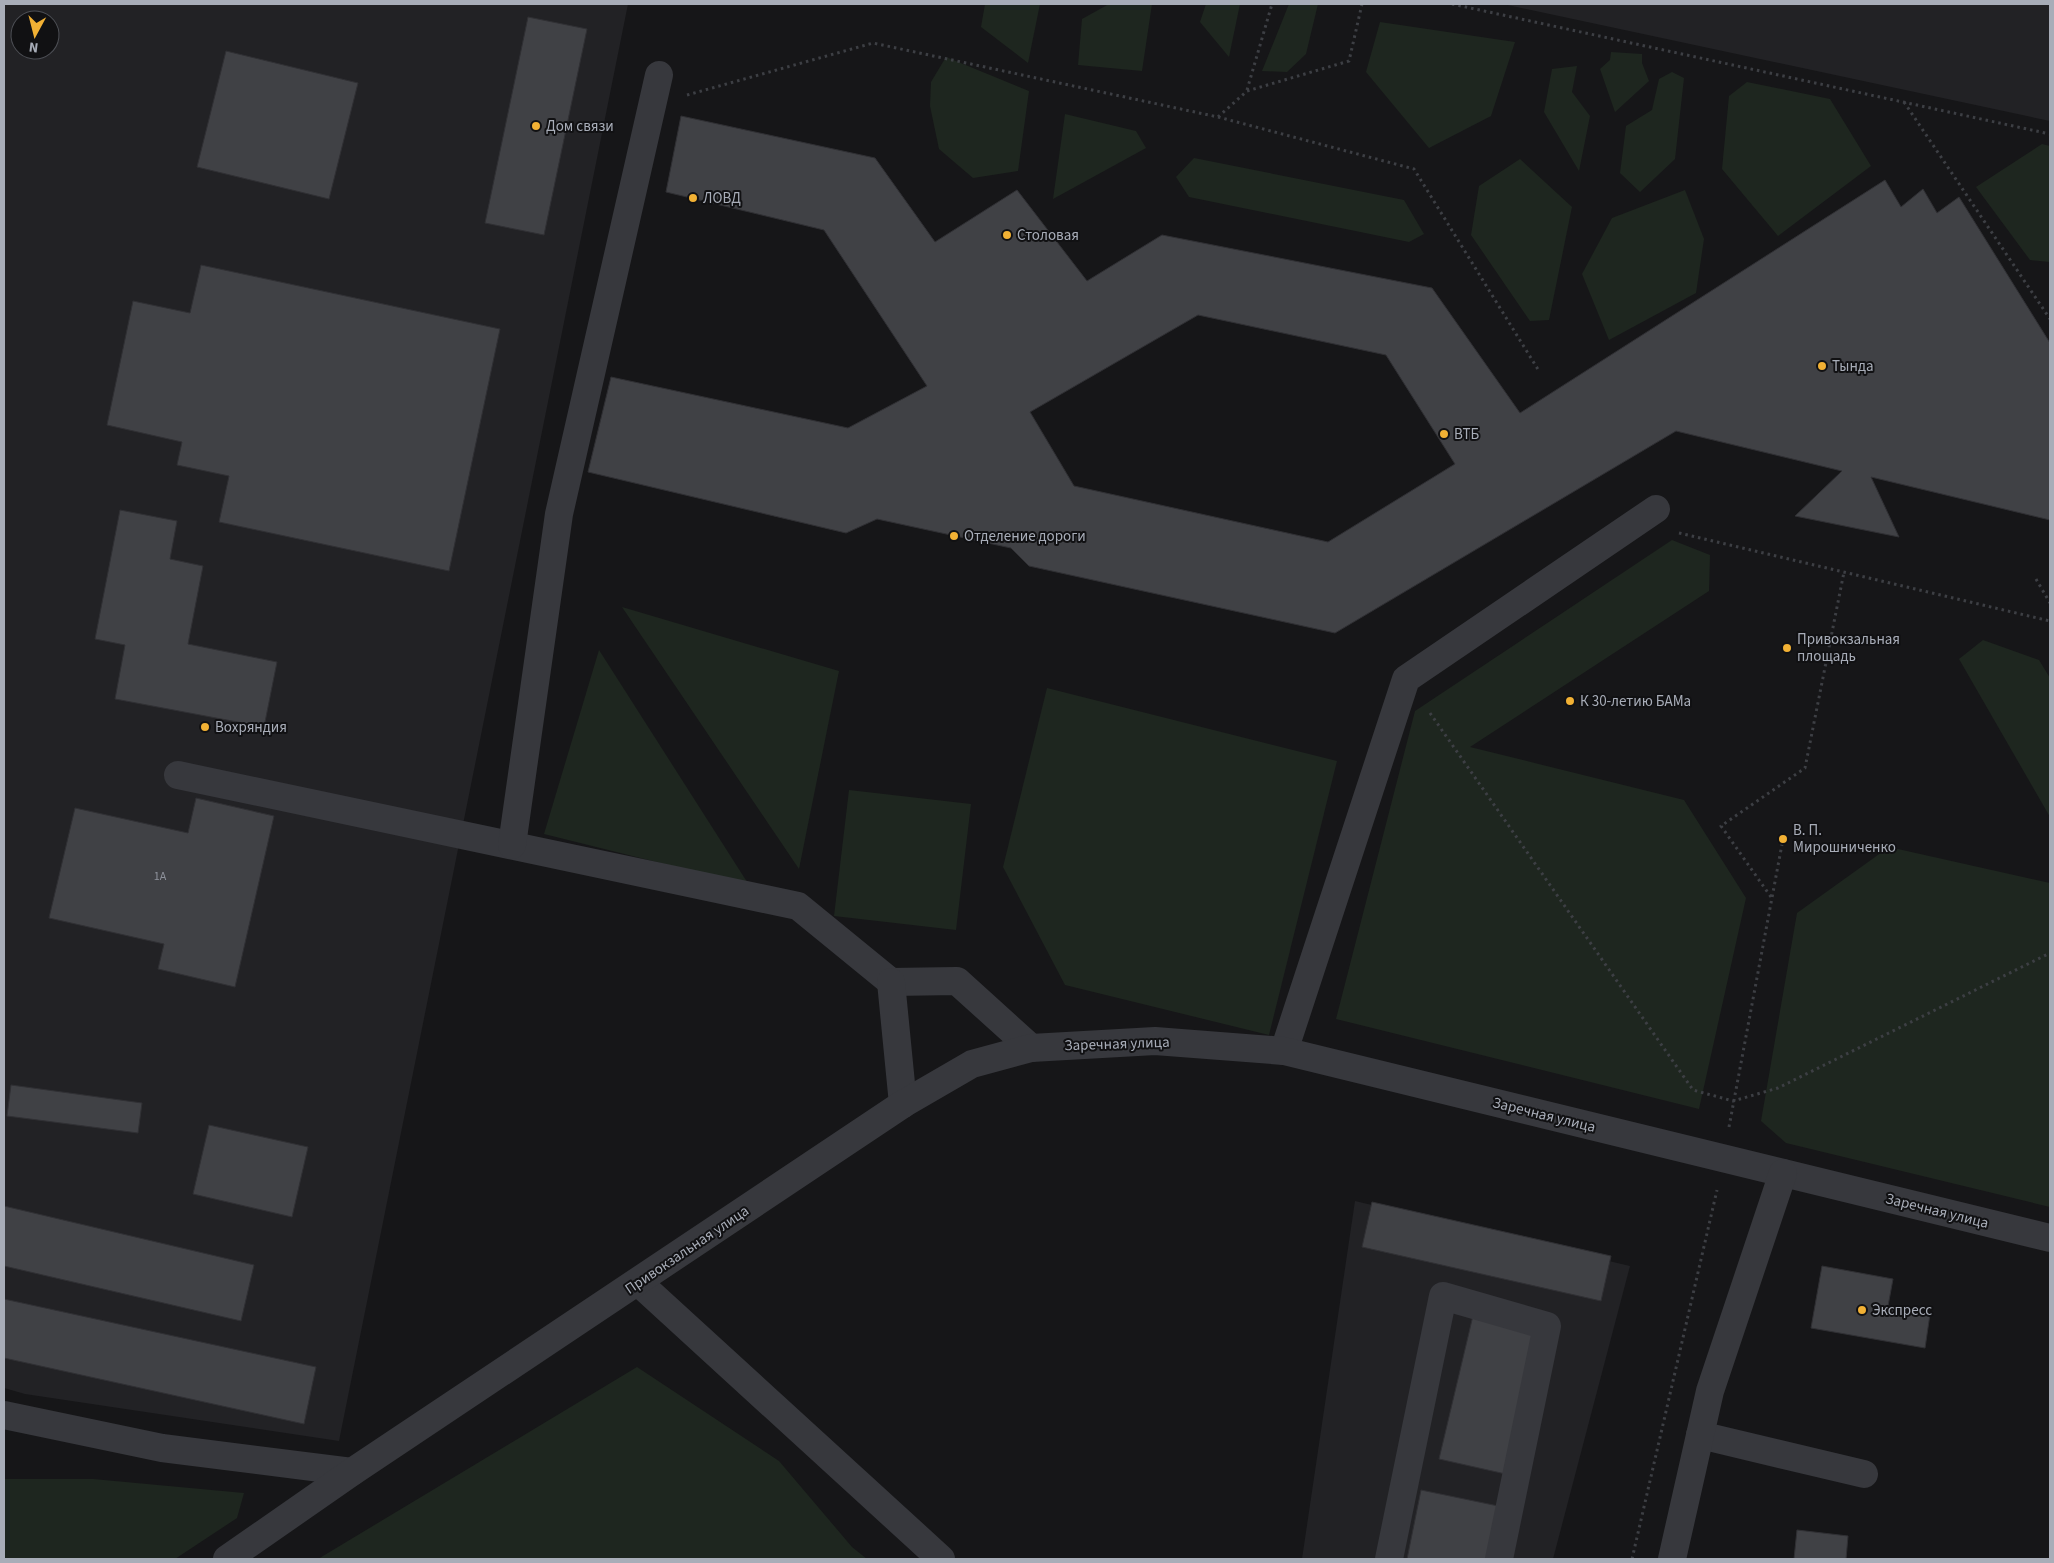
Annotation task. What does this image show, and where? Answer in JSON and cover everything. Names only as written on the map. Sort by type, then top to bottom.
[{"type":"street","points":[[512,846],[559,514],[659,75]]},
{"type":"street","points":[[1284,1051],[1406,679],[1646,516]]},
{"type":"street","points":[[178,775],[798,906],[891,982],[958,980],[1031,1048]]},
{"type":"street","points":[[891,982],[903,1104]]},
{"type":"street","name":"Заречная улица","points":[[1031,1048],[1155,1041],[1284,1051],[2050,1238]]},
{"type":"street","name":"Привокзальная улица","points":[[227,1559],[352,1472],[903,1104],[972,1064],[1031,1048]]},
{"type":"street","points":[[1672,1559],[1710,1391],[1783,1173]]},
{"type":"street","points":[[638,1282],[941,1559]]},
{"type":"street","points":[[1389,1559],[1443,1296],[1547,1326],[1499,1559]]},
{"type":"street","points":[[4,1415],[162,1448],[352,1472]]},
{"type":"street","points":[[1700,1435],[1864,1474]]},
{"type":"path","points":[[1247,91],[1272,4]]},
{"type":"path","points":[[1218,118],[1247,91],[1349,62],[1362,4]]},
{"type":"path","points":[[1452,4],[2050,134]]},
{"type":"path","points":[[653,105],[873,43],[1218,118],[1414,169],[1539,371]]},
{"type":"path","points":[[1904,102],[2050,319]]},
{"type":"path","points":[[1646,516],[1844,572],[2050,620]]},
{"type":"path","points":[[1772,898],[1721,826],[1804,768],[1844,572]]},
{"type":"path","points":[[2036,579],[2050,603]]},
{"type":"path","points":[[1406,679],[1693,1090],[1733,1100],[1778,1088],[2050,953]]},
{"type":"path","points":[[1632,1559],[1724,1159],[1733,1100],[1783,838]]},
{"type":"shaded area","points":[[4,4],[628,4],[339,1441],[25,1394],[4,1388]]},
{"type":"shaded area","points":[[985,4],[1040,4],[1028,63],[981,27]]},
{"type":"shaded area","points":[[1109,4],[1152,4],[1142,71],[1078,65],[1082,19]]},
{"type":"shaded area","points":[[1206,4],[1240,4],[1229,57],[1200,22]]},
{"type":"shaded area","points":[[1289,4],[1318,4],[1306,54],[1287,72],[1262,71]]},
{"type":"shaded area","points":[[1503,4],[2050,4],[2050,121]]},
{"type":"shaded area","points":[[1380,22],[1515,42],[1491,116],[1429,148],[1366,72]]},
{"type":"shaded area","points":[[1611,52],[1642,54],[1642,63],[1649,81],[1615,112],[1600,69],[1610,60]]},
{"type":"shaded area","points":[[946,57],[1029,91],[1018,171],[973,178],[939,149],[930,106],[931,82]]},
{"type":"shaded area","points":[[1577,66],[1572,92],[1590,116],[1579,171],[1544,112],[1552,69]]},
{"type":"shaded area","points":[[1672,72],[1684,78],[1675,159],[1640,192],[1620,173],[1626,126],[1652,110],[1659,79]]},
{"type":"shaded area","points":[[1747,82],[1830,99],[1871,166],[1778,236],[1722,169],[1729,96]]},
{"type":"shaded area","points":[[1065,114],[1136,131],[1146,148],[1053,199]]},
{"type":"shaded area","points":[[2042,144],[2050,146],[2050,262],[2030,260],[1976,187]]},
{"type":"shaded area","points":[[1194,158],[1404,200],[1424,234],[1409,242],[1189,197],[1176,177]]},
{"type":"shaded area","points":[[1520,159],[1572,207],[1549,320],[1530,321],[1471,235],[1479,186]]},
{"type":"shaded area","points":[[1685,190],[1704,239],[1696,293],[1609,340],[1582,274],[1612,218]]},
{"type":"shaded area","points":[[1672,540],[1710,555],[1709,591],[1470,747],[1684,800],[1746,898],[1699,1109],[1336,1019],[1415,711]]},
{"type":"shaded area","points":[[622,607],[839,671],[799,869]]},
{"type":"shaded area","points":[[1983,640],[2039,660],[2050,678],[2050,817],[1959,659]]},
{"type":"shaded area","points":[[599,650],[749,885],[544,834]]},
{"type":"shaded area","points":[[1047,688],[1337,761],[1269,1035],[1065,985],[1003,867]]},
{"type":"shaded area","points":[[849,790],[971,804],[956,930],[834,916]]},
{"type":"shaded area","points":[[1889,847],[2050,883],[2050,1207],[1786,1143],[1761,1121],[1797,913]]},
{"type":"shaded area","points":[[1355,1201],[1630,1266],[1553,1559],[1302,1559]]},
{"type":"shaded area","points":[[637,1367],[779,1461],[852,1547],[867,1559],[318,1559]]},
{"type":"shaded area","points":[[4,1479],[93,1479],[244,1493],[237,1518],[175,1559],[4,1559]]},
{"type":"building","name":"Дом связи","points":[[528,17],[587,29],[544,235],[485,223]]},
{"type":"building","points":[[226,51],[358,83],[329,199],[197,167]]},
{"type":"building","name":"Тында","points":[[681,116],[875,158],[935,242],[1017,190],[1087,281],[1162,235],[1432,288],[1520,413],[1885,180],[1901,207],[1923,189],[1937,213],[1959,197],[2050,343],[2050,520],[1871,477],[1899,537],[1795,516],[1842,471],[1676,431],[1335,633],[1029,566],[1011,548],[877,519],[846,533],[588,472],[611,377],[848,428],[927,386],[824,230],[666,192]],"holes":[[[1198,315],[1386,355],[1455,464],[1328,542],[1074,486],[1030,412]]]},
{"type":"building","points":[[201,265],[500,329],[449,571],[219,522],[229,476],[177,465],[182,442],[107,425],[133,301],[190,313]]},
{"type":"building","points":[[120,510],[177,521],[170,559],[203,566],[188,644],[277,662],[264,727],[115,699],[125,645],[95,639]]},
{"type":"building","points":[[196,798],[274,816],[235,987],[158,969],[164,944],[49,918],[75,808],[188,833]]},
{"type":"building","points":[[11,1085],[142,1103],[138,1133],[7,1116]]},
{"type":"building","points":[[209,1125],[308,1147],[292,1217],[193,1194]]},
{"type":"building","points":[[1372,1202],[1611,1256],[1601,1301],[1362,1247]]},
{"type":"building","points":[[4,1206],[254,1265],[241,1321],[4,1266]]},
{"type":"building","name":"Экспресс","points":[[1822,1266],[1893,1279],[1888,1306],[1930,1314],[1925,1348],[1811,1328]]},
{"type":"building","points":[[4,1299],[316,1367],[304,1424],[4,1358]]},
{"type":"building","points":[[1476,1303],[1546,1319],[1510,1475],[1439,1459]]},
{"type":"building","points":[[1421,1490],[1503,1507],[1493,1559],[1407,1559]]},
{"type":"building","points":[[1797,1530],[1848,1536],[1846,1559],[1794,1559]]},
{"type":"place","name":"Дом связи","points":[[536,126]]},
{"type":"place","name":"ЛОВД","points":[[693,198]]},
{"type":"place","name":"Столовая","points":[[1007,235]]},
{"type":"place","name":"Тында","points":[[1822,366]]},
{"type":"place","name":"ВТБ","points":[[1444,434]]},
{"type":"place","name":"Отделение дороги","points":[[954,536]]},
{"type":"place","name":"Привокзальная площадь","points":[[1787,648]]},
{"type":"place","name":"К 30-летию БАМа","points":[[1570,701]]},
{"type":"place","name":"Вохряндия","points":[[205,727]]},
{"type":"place","name":"В. П. Мирошниченко","points":[[1783,839]]},
{"type":"place","name":"Экспресс","points":[[1862,1310]]}]
